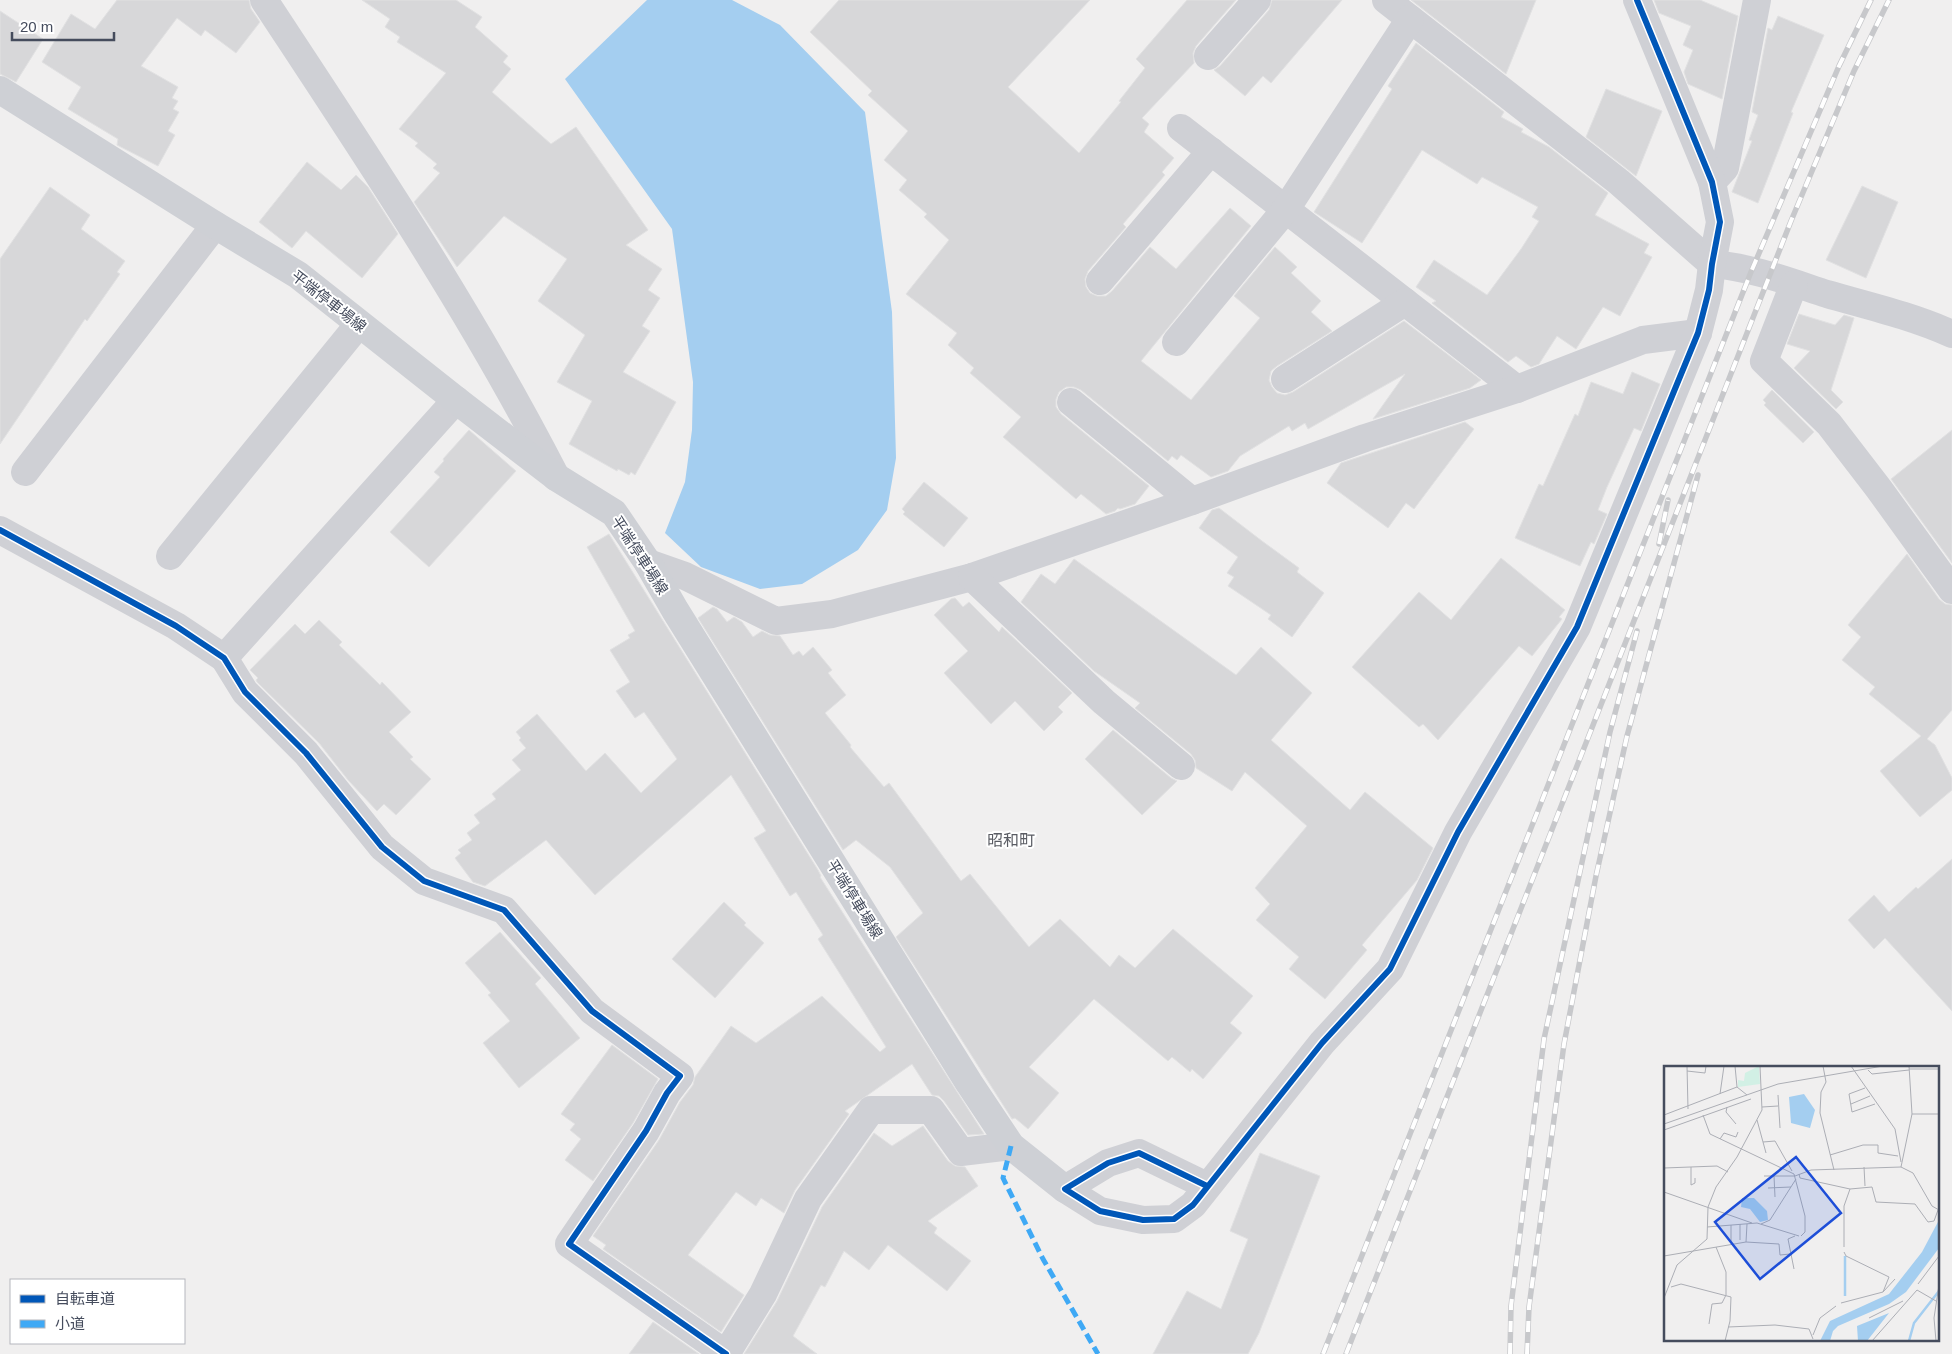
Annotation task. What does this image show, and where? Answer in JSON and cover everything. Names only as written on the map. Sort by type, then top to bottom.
[{"type":"main road","name":"平端停車場線","points":[[0,90],[298,275],[556,477],[614,513],[648,564],[953,1058],[1011,1146],[1065,1189]]},
{"type":"street","points":[[264,0],[336,109],[448,286],[526,419],[556,477]]},
{"type":"street","points":[[1208,56],[1257,0]]},
{"type":"street","points":[[1386,0],[1619,182],[1712,264],[1732,266],[1794,284],[1930,324],[1952,334]]},
{"type":"street","points":[[1207,1186],[1140,1153],[1108,1162],[1065,1189],[1100,1210],[1143,1220],[1174,1219],[1193,1205],[1322,1043],[1390,969],[1458,832],[1577,627],[1698,333],[1709,290],[1720,222],[1712,182],[1637,0]]},
{"type":"street","points":[[1712,182],[1724,168],[1757,0]]},
{"type":"street","points":[[1176,342],[1286,209],[1410,19]]},
{"type":"street","points":[[1181,128],[1517,389]]},
{"type":"street","points":[[1100,281],[1211,151]]},
{"type":"street","points":[[25,472],[215,225]]},
{"type":"street","points":[[1794,284],[1764,361],[1829,424],[1952,590]]},
{"type":"street","points":[[1285,379],[1405,302]]},
{"type":"street","points":[[170,556],[359,324]]},
{"type":"street","points":[[648,564],[685,576],[776,621],[832,614],[972,577],[1192,501],[1365,438],[1517,389],[1643,340],[1698,333]]},
{"type":"street","points":[[224,658],[456,400]]},
{"type":"street","points":[[1071,402],[1192,501]]},
{"type":"street","points":[[0,530],[176,626],[224,658],[245,692],[306,753],[382,847],[424,881],[504,910],[592,1011],[680,1076],[667,1093],[646,1131],[569,1244],[726,1354],[763,1294],[808,1199],[871,1110],[931,1110],[961,1152],[1011,1146]]},
{"type":"street","points":[[972,577],[1104,702],[1181,766]]},
{"type":"water","points":[[647,0],[732,0],[780,25],[865,112],[892,312],[896,458],[887,510],[858,550],[802,584],[760,589],[701,567],[665,533],[685,482],[692,430],[693,382],[672,229],[565,79]]},
{"type":"building","points":[[117,0],[249,0],[251,9],[260,22],[236,53],[205,30],[201,36],[177,18],[141,66],[178,87],[172,98],[178,101],[173,109],[179,112],[168,131],[175,135],[158,166],[117,145],[118,139],[68,109],[81,87],[42,62],[71,14],[95,29]]},
{"type":"building","points":[[362,0],[456,0],[482,17],[475,27],[508,56],[503,62],[511,69],[492,92],[551,144],[576,127],[648,230],[626,245],[662,269],[648,290],[660,298],[642,326],[650,331],[623,372],[676,402],[635,475],[631,472],[629,475],[618,469],[617,471],[569,444],[592,401],[557,382],[585,335],[538,301],[567,259],[504,216],[457,267],[414,202],[440,173],[433,168],[437,164],[415,146],[418,143],[399,129],[446,73],[397,42],[400,37],[385,27],[390,19]]},
{"type":"building","points":[[839,0],[1090,0],[1008,87],[1079,153],[1121,102],[1119,101],[1145,68],[1136,59],[1187,0],[1236,0],[1196,46],[1193,53],[1194,63],[1142,118],[1149,124],[1144,132],[1174,158],[1162,172],[1165,175],[1123,224],[1126,227],[1088,271],[1085,279],[1086,287],[1090,293],[1097,296],[1106,296],[1150,247],[1176,269],[1230,208],[1251,226],[1141,361],[1191,400],[1260,318],[1234,296],[1275,247],[1297,267],[1291,273],[1321,301],[1311,312],[1332,331],[1271,371],[1269,380],[1277,393],[1285,395],[1293,392],[1404,321],[1481,380],[1470,388],[1373,419],[1405,374],[1308,429],[1305,423],[1292,431],[1289,426],[1240,456],[1228,471],[1211,477],[1181,455],[1177,460],[1172,456],[1168,461],[1081,390],[1074,387],[1066,387],[1059,392],[1056,399],[1056,407],[1061,414],[1149,486],[1135,504],[1118,508],[1106,514],[1081,494],[1076,499],[1003,437],[1021,417],[970,373],[974,368],[948,345],[957,333],[906,294],[949,240],[924,217],[927,214],[899,190],[907,180],[884,160],[908,131],[868,95],[872,91],[810,32]]},
{"type":"building","points":[[1272,0],[1342,0],[1271,83],[1263,76],[1245,96],[1214,70],[1220,66],[1269,10]]},
{"type":"building","points":[[1411,0],[1536,0],[1506,74]]},
{"type":"building","points":[[1654,0],[1700,0],[1738,16],[1722,99],[1688,84],[1684,72],[1693,50],[1683,45],[1691,26],[1659,13]]},
{"type":"building","points":[[0,11],[43,39],[16,82],[0,74]]},
{"type":"building","points":[[1778,16],[1824,35],[1791,112],[1793,113],[1758,203],[1732,192],[1752,141],[1749,140],[1758,115],[1752,112],[1768,28],[1772,30]]},
{"type":"building","points":[[1416,43],[1504,112],[1501,117],[1523,129],[1521,132],[1549,147],[1608,193],[1595,215],[1649,244],[1644,253],[1652,257],[1620,316],[1603,307],[1576,349],[1557,336],[1539,364],[1531,367],[1516,356],[1508,362],[1432,303],[1436,301],[1416,287],[1434,260],[1487,295],[1539,221],[1532,217],[1538,207],[1482,177],[1477,184],[1422,150],[1362,243],[1314,212],[1392,89],[1388,86]]},
{"type":"building","points":[[1606,89],[1662,111],[1636,176],[1586,137]]},
{"type":"building","points":[[307,162],[341,190],[356,175],[368,187],[398,234],[362,278],[306,231],[292,248],[259,222]]},
{"type":"building","points":[[1862,186],[1898,202],[1866,278],[1826,260]]},
{"type":"building","points":[[50,187],[90,215],[81,229],[125,261],[117,272],[120,274],[87,321],[85,319],[0,444],[0,259]]},
{"type":"building","points":[[1799,314],[1835,325],[1844,315],[1854,318],[1831,390],[1843,402],[1836,409],[1794,368],[1810,351],[1787,344]]},
{"type":"building","points":[[1632,372],[1660,384],[1641,431],[1634,428],[1607,487],[1598,510],[1607,514],[1594,544],[1591,542],[1580,566],[1515,538],[1539,484],[1543,486],[1575,414],[1578,416],[1591,382],[1623,394]]},
{"type":"building","points":[[1772,390],[1814,432],[1803,443],[1764,405],[1766,403],[1763,400]]},
{"type":"building","points":[[1465,422],[1474,429],[1414,509],[1406,503],[1388,528],[1327,483],[1341,463]]},
{"type":"building","points":[[469,430],[516,471],[429,567],[390,532],[440,477],[434,472]]},
{"type":"building","points":[[1952,430],[1952,563],[1891,479]]},
{"type":"building","points":[[924,482],[968,518],[944,547],[903,514],[905,512],[902,509]]},
{"type":"building","points":[[1219,508],[1299,568],[1297,572],[1324,593],[1292,637],[1268,619],[1271,615],[1228,586],[1234,577],[1227,573],[1238,557],[1199,528],[1212,510]]},
{"type":"building","points":[[609,534],[818,870],[820,877],[984,1134],[968,1135],[944,1101],[939,1096],[932,1095],[912,1064],[845,1111],[849,1114],[795,1190],[784,1213],[761,1198],[756,1206],[736,1192],[688,1255],[744,1295],[721,1332],[603,1249],[606,1245],[593,1236],[659,1140],[680,1102],[693,1085],[695,1077],[731,1026],[756,1043],[822,996],[880,1052],[886,1047],[818,939],[823,935],[796,892],[790,896],[754,838],[766,831],[731,775],[595,895],[546,840],[485,886],[473,882],[455,858],[461,853],[458,850],[472,840],[467,833],[480,823],[474,815],[496,799],[492,794],[521,770],[512,760],[526,748],[519,740],[521,738],[516,732],[537,714],[586,771],[605,753],[641,793],[677,759],[644,712],[635,718],[616,691],[630,682],[610,650],[630,638],[628,635],[635,631],[587,547]]},
{"type":"building","points":[[1907,554],[1939,599],[1945,604],[1952,605],[1952,710],[1927,739],[1935,745],[1952,778],[1952,790],[1920,817],[1880,771],[1921,736],[1869,694],[1875,687],[1842,660],[1861,637],[1848,625]]},
{"type":"building","points":[[1501,558],[1565,610],[1559,617],[1562,619],[1532,656],[1519,646],[1438,740],[1423,724],[1419,727],[1352,667],[1419,592],[1451,620]]},
{"type":"building","points":[[1074,559],[1236,675],[1261,647],[1312,693],[1271,740],[1350,810],[1365,792],[1433,848],[1417,880],[1362,945],[1367,950],[1325,999],[1289,969],[1299,957],[1256,920],[1270,904],[1255,888],[1307,826],[1245,772],[1232,791],[1196,768],[1195,760],[1191,754],[1135,708],[1140,703],[1094,671],[1021,602],[1041,574],[1055,584]]},
{"type":"building","points":[[955,598],[963,607],[969,602],[999,632],[1002,627],[1072,693],[1058,707],[1063,712],[1044,731],[1015,701],[991,724],[944,673],[968,651],[934,615],[951,599]]},
{"type":"building","points":[[713,607],[717,609],[727,622],[734,617],[742,622],[753,637],[762,631],[770,635],[780,636],[793,655],[799,651],[803,656],[813,647],[832,670],[828,673],[846,695],[825,713],[851,745],[850,747],[884,787],[889,783],[961,881],[970,874],[1029,947],[1060,919],[1110,967],[1119,955],[1135,968],[1173,929],[1253,996],[1230,1023],[1242,1033],[1203,1079],[1192,1069],[1190,1072],[1172,1057],[1168,1061],[1094,999],[1029,1067],[1059,1093],[1028,1129],[1015,1118],[1012,1119],[896,937],[923,913],[890,867],[856,840],[843,850],[698,618]]},
{"type":"building","points":[[319,620],[342,642],[339,645],[380,685],[382,682],[411,712],[389,732],[413,757],[410,759],[431,779],[396,815],[384,804],[377,811],[348,780],[319,743],[257,682],[258,678],[250,670],[295,624],[305,634]]},
{"type":"building","points":[[1113,730],[1177,781],[1142,815],[1085,759]]},
{"type":"building","points":[[1952,859],[1952,1011],[1885,938],[1874,949],[1848,920],[1874,895],[1889,912],[1916,887],[1918,889]]},
{"type":"building","points":[[724,902],[746,923],[744,925],[764,943],[715,998],[672,959]]},
{"type":"building","points":[[500,932],[541,978],[535,984],[580,1038],[519,1088],[483,1043],[510,1021],[488,995],[491,993],[465,963]]},
{"type":"building","points":[[612,1045],[658,1079],[633,1123],[593,1181],[565,1160],[581,1139],[570,1130],[575,1124],[561,1114]]},
{"type":"building","points":[[923,1126],[948,1161],[955,1166],[965,1167],[978,1186],[928,1221],[937,1228],[934,1233],[971,1261],[947,1291],[888,1245],[869,1270],[844,1251],[825,1287],[821,1285],[793,1336],[817,1354],[744,1354],[777,1301],[822,1207],[874,1133],[892,1146]]},
{"type":"building","points":[[1260,1153],[1320,1176],[1259,1333],[1248,1354],[1153,1354],[1187,1291],[1221,1309],[1248,1239],[1230,1231]]},
{"type":"building","points":[[653,1322],[699,1354],[629,1354]]},
{"type":"railway","points":[[1323,1354],[1751,272],[1839,66],[1871,0]]},
{"type":"railway","points":[[1346,1354],[1791,221],[1854,71],[1889,0]]},
{"type":"railway","points":[[1527,1354],[1529,1307],[1564,1044],[1596,876],[1627,736],[1698,475]]},
{"type":"railway","points":[[1659,544],[1668,500]]},
{"type":"railway","points":[[1510,1354],[1511,1306],[1544,1039],[1610,732],[1637,631]]},
{"type":"marked path","points":[[1011,1146],[1003,1178],[1043,1259],[1098,1354]]},
{"type":"cycle path","points":[[1207,1186],[1139,1153],[1108,1163],[1065,1189],[1100,1211],[1143,1220],[1174,1219],[1193,1205],[1322,1043],[1390,969],[1458,832],[1577,627],[1698,333],[1709,290],[1720,222],[1712,182],[1637,0]]},
{"type":"cycle path","points":[[0,530],[176,626],[224,658],[245,692],[306,753],[382,847],[424,881],[504,910],[592,1011],[680,1076],[667,1093],[646,1131],[569,1244],[726,1354]]},
{"type":"district","name":"昭和町","points":[[1011,840]]}]
